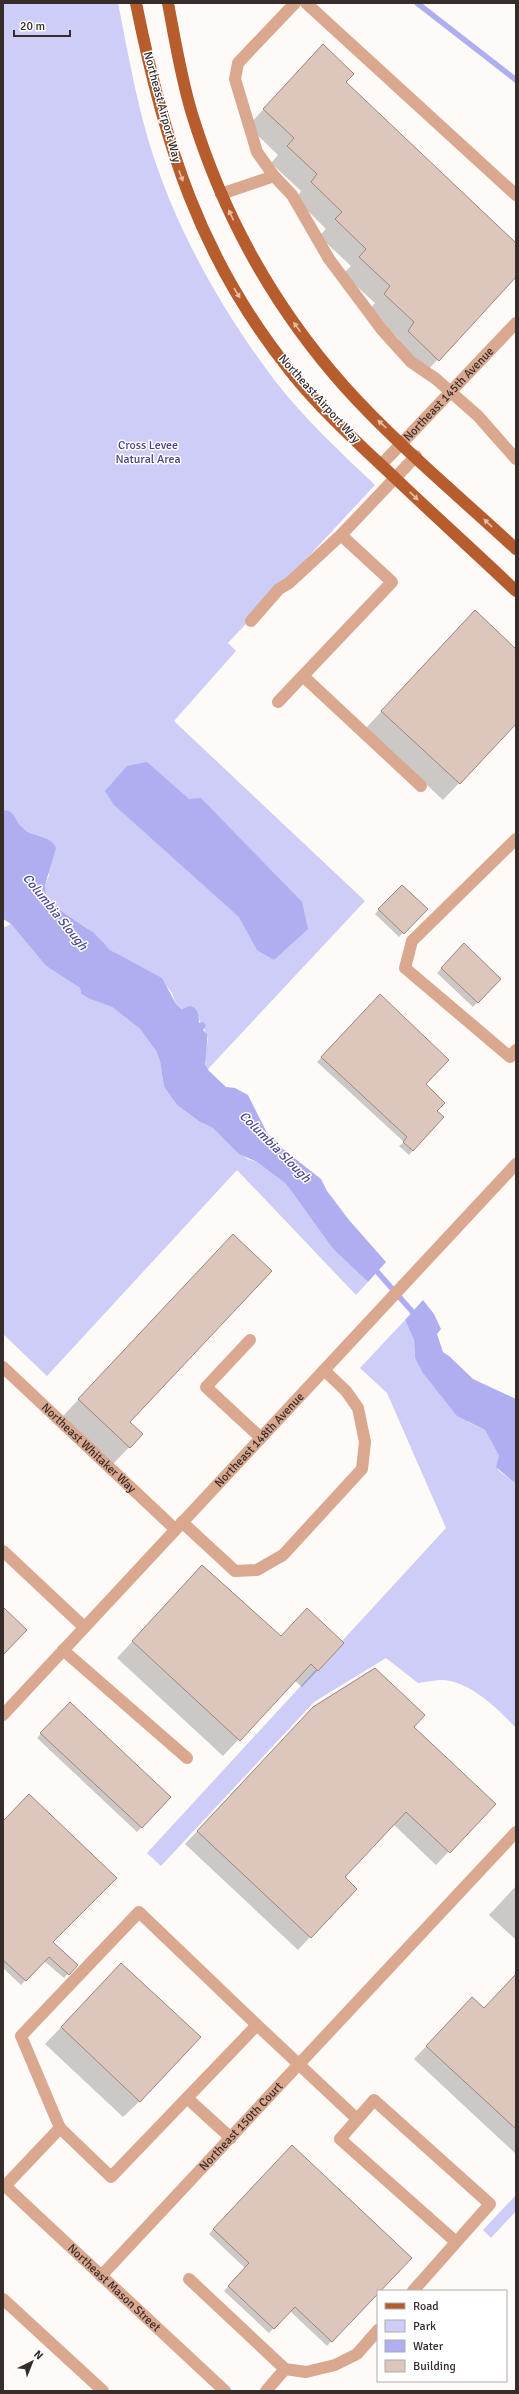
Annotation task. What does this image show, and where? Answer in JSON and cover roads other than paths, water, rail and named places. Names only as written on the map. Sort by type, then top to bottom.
[{"type":"main road","name":"Northeast Airport Way","points":[[136,3],[160,111],[189,199],[215,255],[250,316],[292,374],[381,465],[516,591]]},
{"type":"main road","points":[[168,3],[192,112],[221,194],[250,253],[295,325],[345,386],[416,456],[516,550]]},
{"type":"street","points":[[295,3],[238,63],[235,79],[257,152],[274,176],[292,195],[329,259],[382,330],[411,362],[452,392],[478,416],[516,459]]},
{"type":"street","points":[[306,3],[516,195]]},
{"type":"street","points":[[221,194],[274,176]]},
{"type":"street","name":"Northeast 145th Avenue","points":[[381,465],[516,323]]},
{"type":"street","points":[[251,621],[279,589],[289,583],[341,535],[416,456]]},
{"type":"street","points":[[278,702],[392,582],[341,535]]},
{"type":"street","points":[[303,676],[421,786]]},
{"type":"street","points":[[516,839],[412,941],[405,968],[510,1058],[516,1050]]},
{"type":"street","name":"Northeast 148th Avenue","points":[[3,1715],[516,1164]]},
{"type":"street","points":[[250,1340],[206,1387],[261,1438]]},
{"type":"street","name":"Northeast Whitaker Way","points":[[3,1367],[179,1525],[235,1571],[257,1570],[283,1555],[362,1469],[365,1442],[358,1408],[346,1391],[324,1370]]},
{"type":"street","points":[[3,1550],[84,1627]]},
{"type":"street","points":[[63,1650],[187,1758]]},
{"type":"street","name":"Northeast 150th Court","points":[[101,2276],[516,1832]]},
{"type":"street","points":[[257,2025],[111,2177],[60,2128],[21,2036],[139,1912],[357,2119]]},
{"type":"street","points":[[187,2098],[231,2138]]},
{"type":"street","points":[[413,2290],[456,2242],[490,2204],[374,2100],[340,2139],[456,2242]]},
{"type":"street","points":[[4,2185],[60,2128]]},
{"type":"street","name":"Northeast Mason Street","points":[[4,2185],[225,2391]]},
{"type":"street","points":[[189,2278],[285,2369],[306,2372],[335,2366],[357,2354],[377,2331]]},
{"type":"street","points":[[3,2300],[103,2391]]},
{"type":"street","points":[[266,2391],[285,2369]]},
{"type":"water","points":[[147,762],[189,799],[201,798],[302,902],[308,929],[274,960],[257,950],[239,917],[114,805],[105,791],[127,766]]},
{"type":"water","points":[[3,810],[13,814],[20,826],[27,831],[54,844],[56,848],[45,885],[46,894],[54,906],[94,933],[110,950],[162,978],[176,1004],[182,1009],[189,1006],[196,1010],[199,1023],[203,1022],[206,1025],[203,1030],[207,1034],[205,1064],[209,1071],[226,1087],[235,1088],[248,1095],[267,1133],[284,1150],[321,1179],[327,1191],[349,1220],[386,1262],[368,1282],[333,1249],[286,1184],[257,1162],[239,1154],[213,1128],[200,1122],[177,1105],[164,1087],[160,1061],[156,1051],[140,1029],[112,1007],[81,994],[80,988],[46,966],[11,924],[3,919]]},
{"type":"water","points":[[423,1300],[434,1314],[441,1329],[437,1334],[443,1352],[473,1379],[516,1399],[516,1484],[496,1467],[499,1456],[485,1430],[457,1416],[423,1373],[415,1358],[414,1340],[405,1320]]},
{"type":"waterway","name":"Columbia Slough","points":[[417,3],[516,80]]},
{"type":"waterway","name":"Columbia Slough","points":[[373,1267],[417,1317]]},
{"type":"park label","name":"Cross Levee Natural Area","points":[[148,452]]}]
